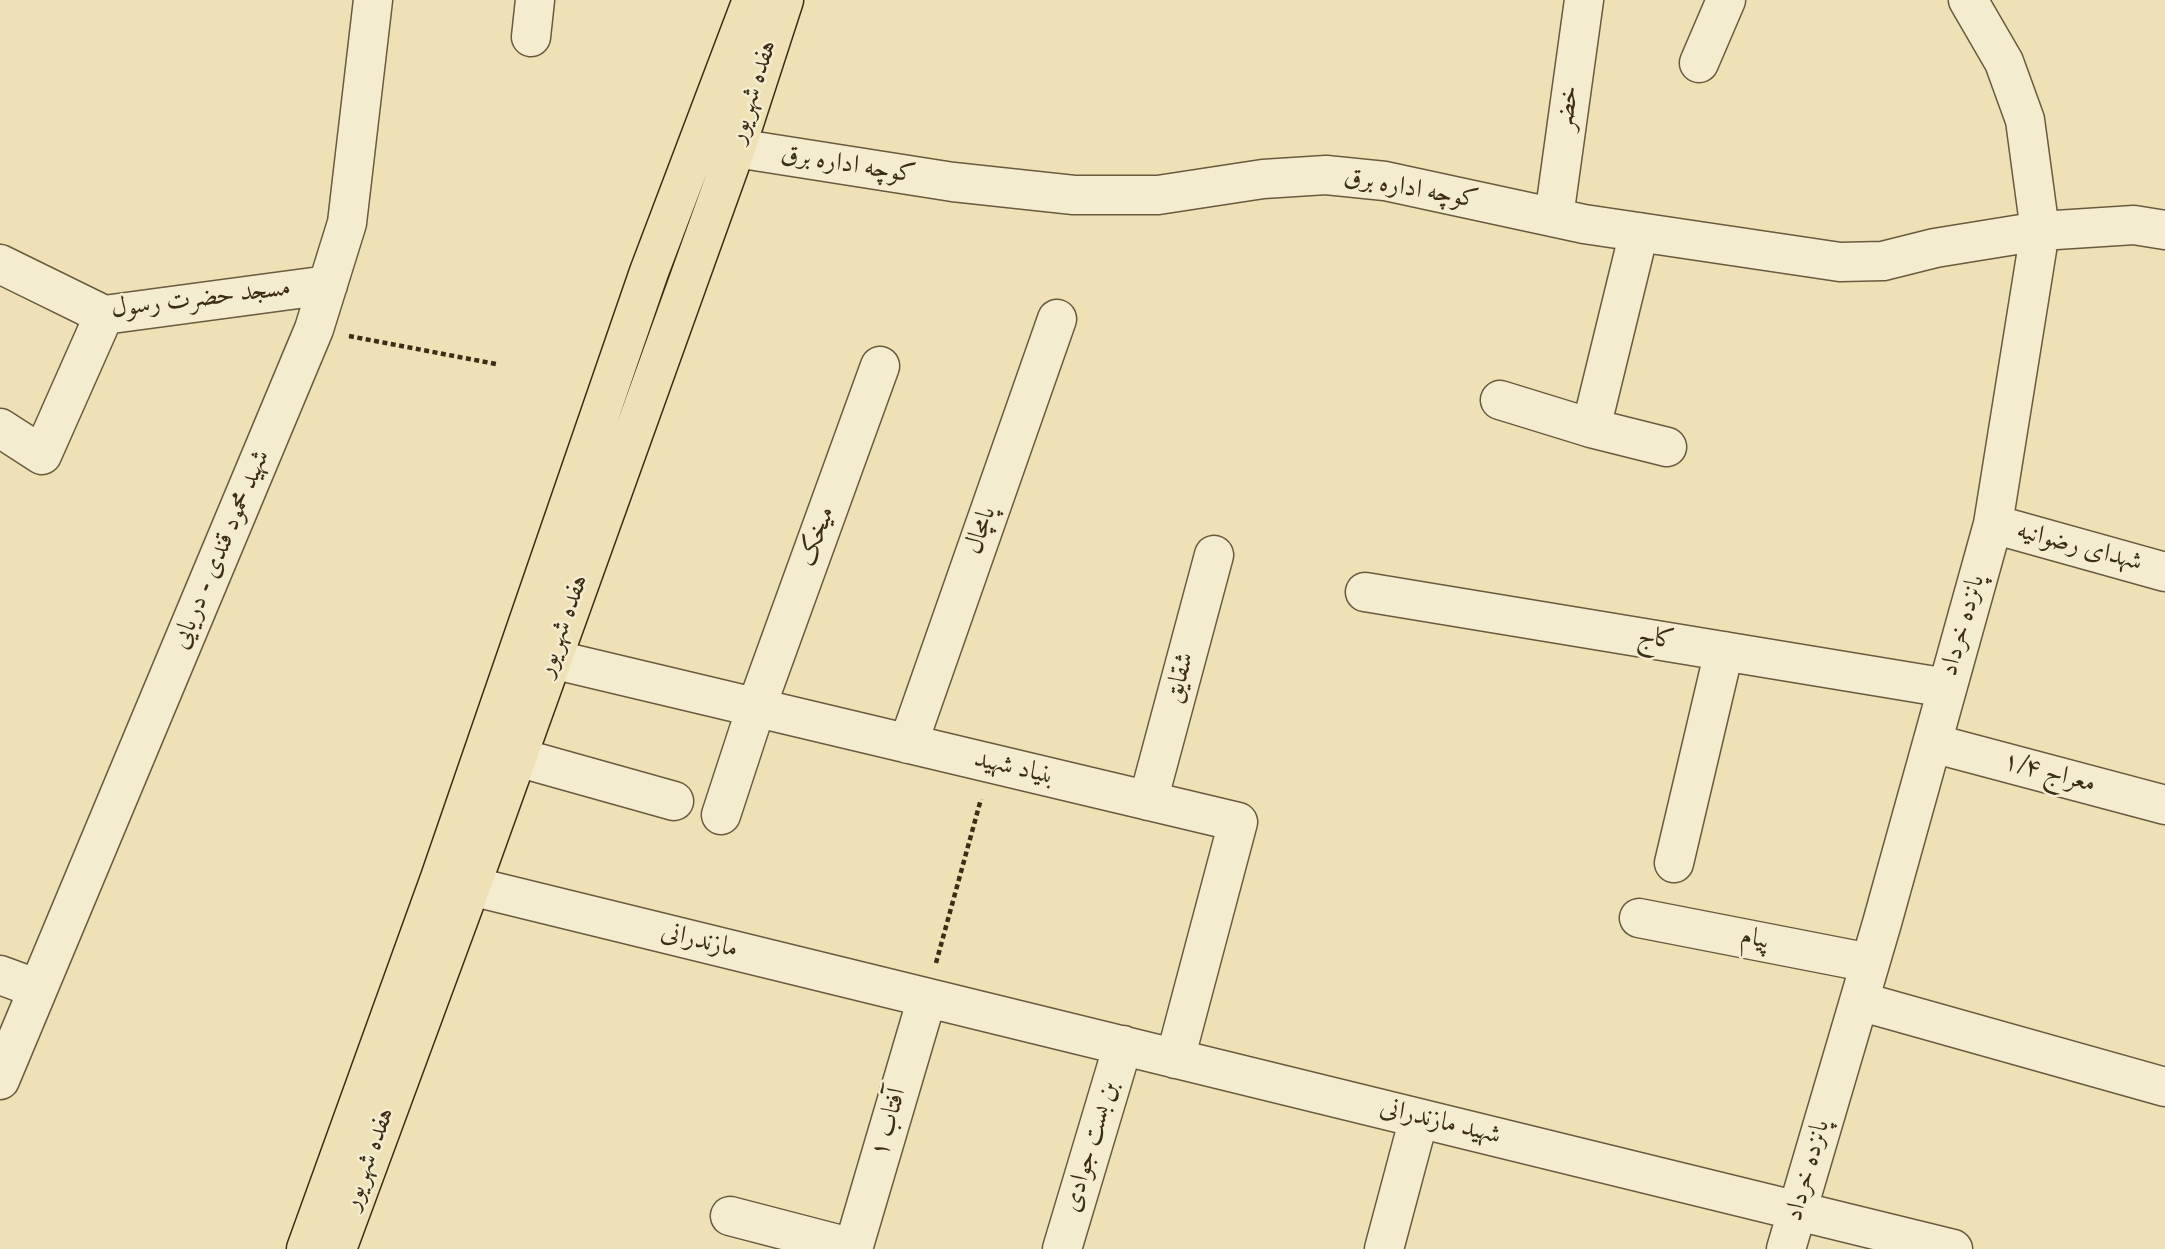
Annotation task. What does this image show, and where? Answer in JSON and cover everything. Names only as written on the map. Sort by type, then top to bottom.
[{"type":"main road","name":"هفده شهریور","points":[[306,1249],[440,878],[649,272],[752,0]]},
{"type":"main road","name":"هفده شهریور","points":[[337,1249],[471,886],[736,148],[784,0]]},
{"type":"street","name":"شهید محمود قندی - دریایی","points":[[0,1080],[314,329],[347,223],[373,0]]},
{"type":"street","points":[[531,37],[535,0]]},
{"type":"street","name":"خضر","points":[[1554,217],[1584,0]]},
{"type":"street","points":[[1699,63],[1726,0]]},
{"type":"street","name":"پانزده خرداد","points":[[1786,1249],[1870,963],[1993,524],[2040,231],[2025,120],[2004,62],[1968,0]]},
{"type":"street","name":"کوچه اداره برق","points":[[736,148],[940,181],[1074,195],[1158,195],[1264,179],[1326,175],[1385,181],[1554,217],[1839,262],[1883,261],[1935,248],[2040,231],[2134,225],[2165,230]]},
{"type":"street","points":[[1591,428],[1639,232]]},
{"type":"street","name":"مسجد حضرت رسول","points":[[0,264],[104,315],[328,285]]},
{"type":"street","points":[[0,428],[42,455],[104,315]]},
{"type":"street","name":"پامچال","points":[[908,744],[1057,319]]},
{"type":"street","name":"میخک","points":[[721,815],[756,708],[880,366]]},
{"type":"street","points":[[1500,400],[1591,428],[1667,447]]},
{"type":"street","name":"شهدای رضوانیه","points":[[1993,524],[2165,572]]},
{"type":"street","name":"شقایق","points":[[1148,801],[1214,555]]},
{"type":"street","name":"کاج","points":[[1365,592],[1947,688]]},
{"type":"street","points":[[1674,863],[1724,651]]},
{"type":"street","name":"بنیاد شهید","points":[[552,659],[1238,822],[1175,1059]]},
{"type":"street","name":"معراج ۱/۴","points":[[1932,743],[2165,805]]},
{"type":"street","points":[[517,757],[674,801]]},
{"type":"street","name":"مازندرانی","points":[[471,886],[927,998]]},
{"type":"street","name":"پیام","points":[[1639,918],[1870,963]]},
{"type":"street","points":[[0,975],[38,989]]},
{"type":"street","name":"شهید مازندرانی","points":[[927,998],[1953,1249]]},
{"type":"street","name":"آفتاب ۱","points":[[853,1249],[927,998]]},
{"type":"street","points":[[1859,1000],[2165,1087]]},
{"type":"street","name":"بن بست جوادی","points":[[1062,1249],[1123,1045]]},
{"type":"street","points":[[1384,1249],[1419,1118]]},
{"type":"street","points":[[730,1216],[853,1249]]},
{"type":"path","name":"مسجد حضرت رسول","points":[[314,329],[496,364]]},
{"type":"path","points":[[927,998],[991,764]]}]
